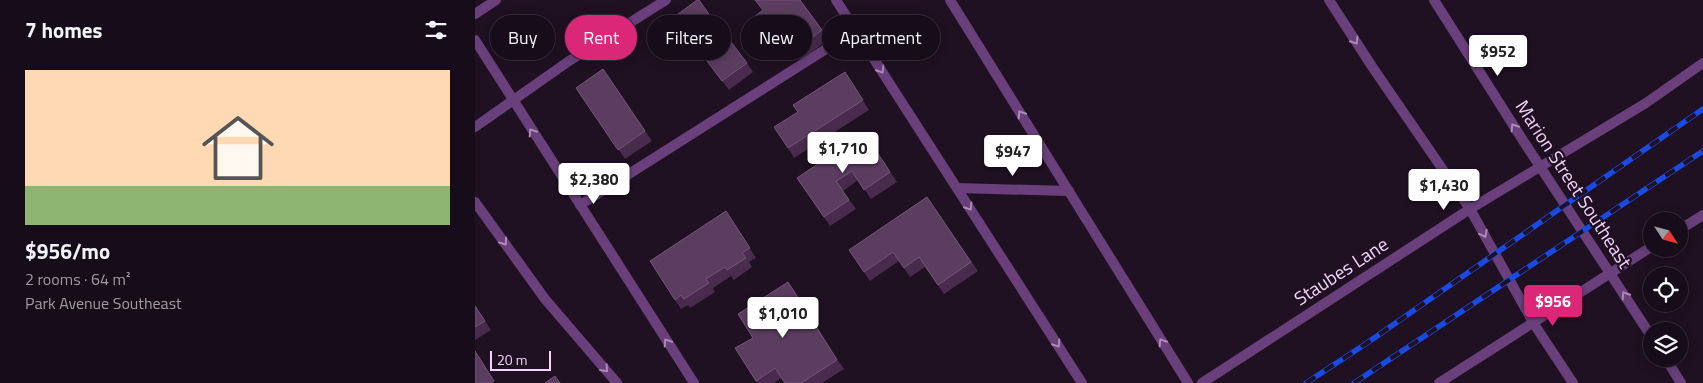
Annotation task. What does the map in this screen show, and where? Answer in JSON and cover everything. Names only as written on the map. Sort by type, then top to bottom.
[{"type":"street","points":[[475,14],[495,0]]},
{"type":"street","points":[[475,126],[569,61],[666,0]]},
{"type":"street","points":[[836,0],[846,15]]},
{"type":"street","points":[[949,0],[1188,383]]},
{"type":"street","points":[[1329,0],[1470,209],[1534,324],[1573,383]]},
{"type":"street","name":"Marion Street Southeast","points":[[1434,0],[1643,323]]},
{"type":"street","points":[[475,40],[694,383]]},
{"type":"street","points":[[579,205],[822,51]]},
{"type":"street","points":[[875,60],[1082,383]]},
{"type":"street","name":"Staubes Lane","points":[[1202,383],[1470,209],[1646,103],[1703,63]]},
{"type":"street","points":[[957,188],[1069,191]]},
{"type":"street","points":[[475,202],[545,299],[617,383]]},
{"type":"street","points":[[1688,224],[1703,214]]},
{"type":"street","points":[[1439,383],[1643,253]]},
{"type":"street","points":[[1671,367],[1681,383]]},
{"type":"building","points":[[699,0],[710,15],[677,15]]},
{"type":"building","points":[[755,0],[800,0],[811,15],[756,15],[763,10]]},
{"type":"building","points":[[812,16],[822,30],[812,37]]},
{"type":"building","points":[[731,42],[741,55],[741,60],[745,60],[747,63],[722,81],[706,60],[731,60]]},
{"type":"building","points":[[603,69],[645,131],[618,150],[576,88]]},
{"type":"building","points":[[845,72],[863,100],[788,148],[774,127],[798,112],[793,105]]},
{"type":"building","points":[[861,135],[868,145],[871,143],[890,172],[864,190],[852,171],[836,181],[849,200],[824,217],[797,178]]},
{"type":"building","points":[[927,197],[971,262],[938,285],[919,257],[904,268],[893,252],[864,272],[849,250]]},
{"type":"building","points":[[726,211],[750,248],[742,253],[746,258],[727,270],[725,267],[706,279],[709,283],[684,299],[681,295],[675,300],[650,261]]},
{"type":"building","points":[[788,282],[837,360],[801,383],[785,383],[775,368],[756,381],[735,348],[753,338],[738,314]]},
{"type":"building","points":[[475,306],[485,321],[475,327]]},
{"type":"building","points":[[475,351],[494,381],[491,383],[475,383]]},
{"type":"building","points":[[555,376],[560,383],[545,383]]},
{"type":"railway","points":[[1306,383],[1367,343],[1703,109]]},
{"type":"railway","points":[[1354,383],[1703,151]]}]
